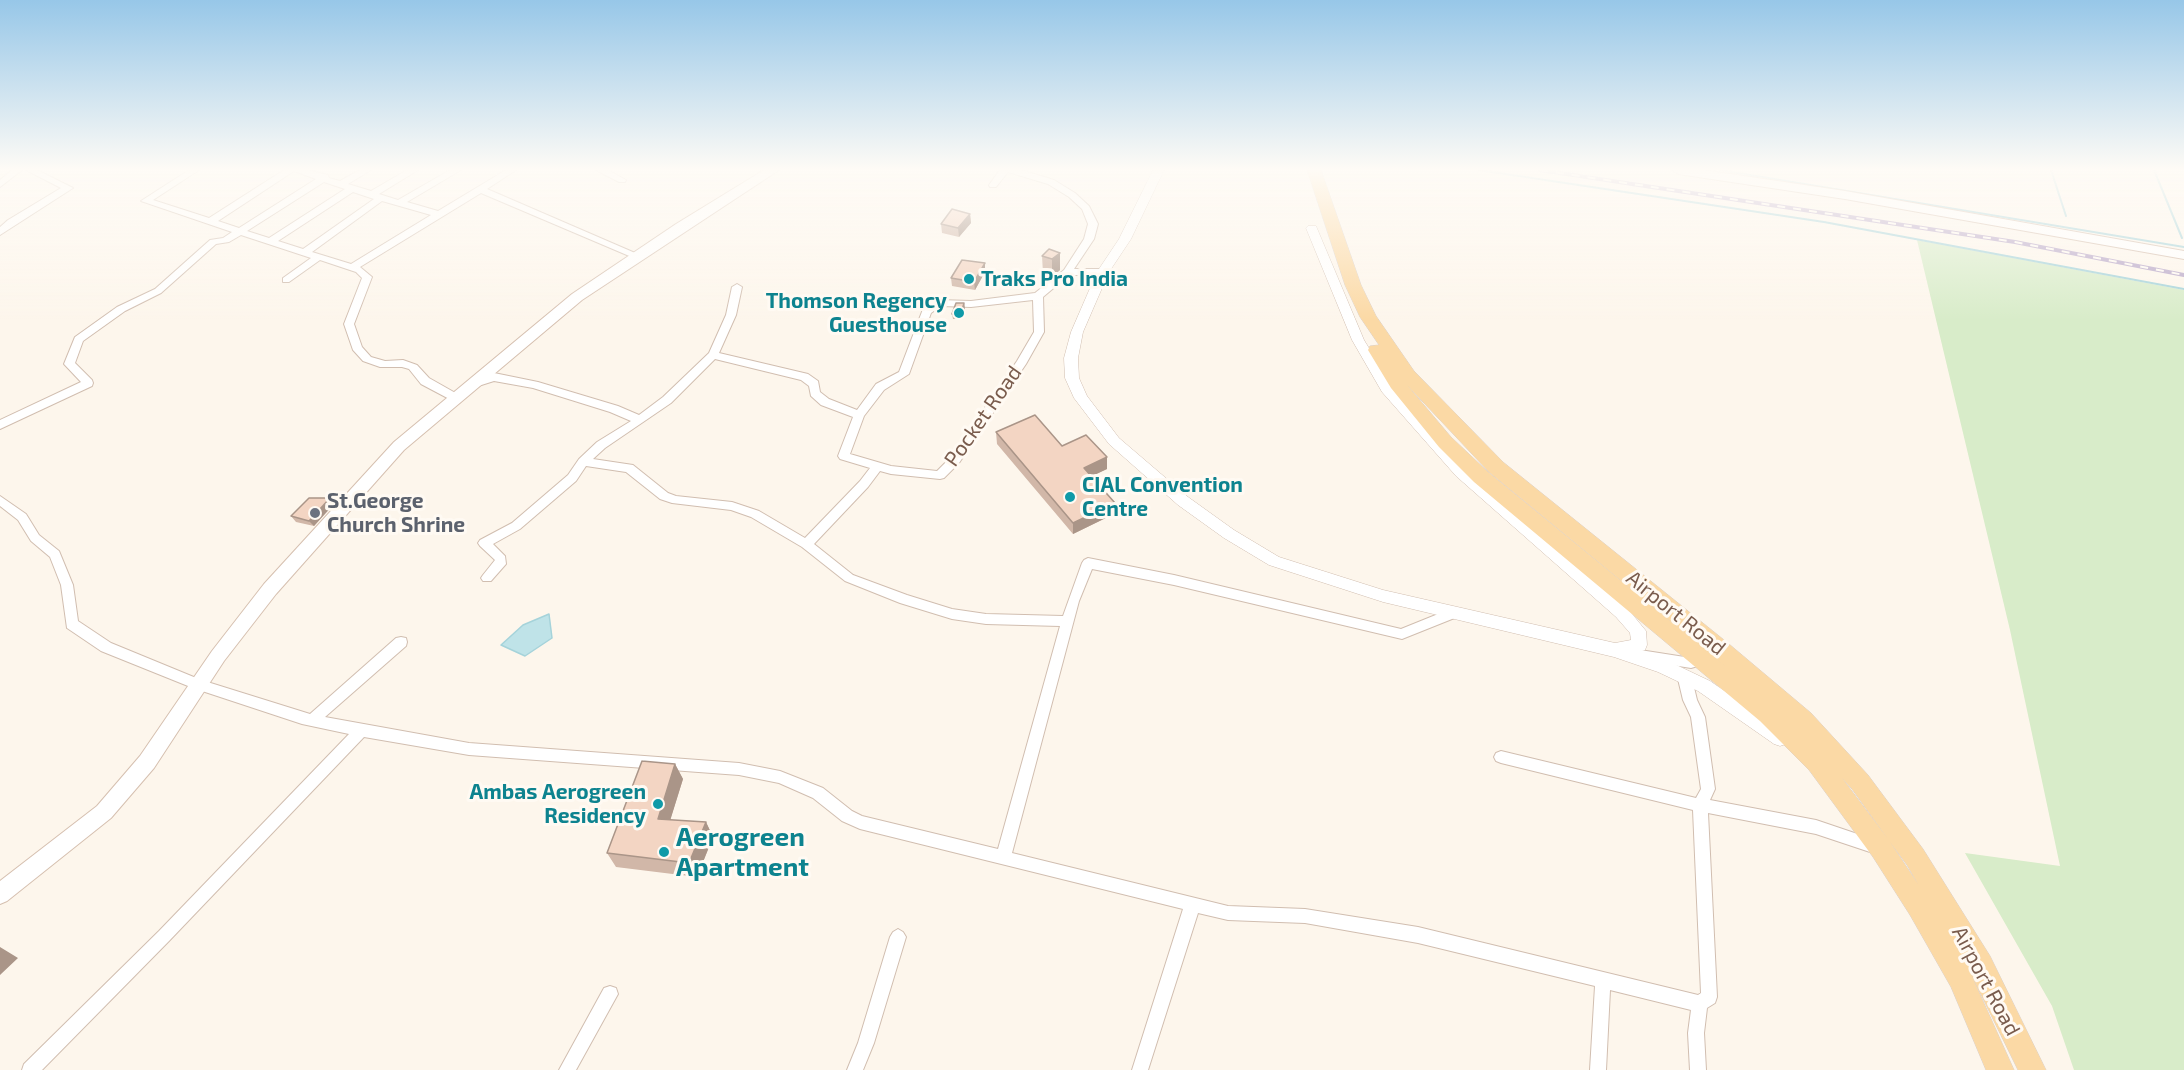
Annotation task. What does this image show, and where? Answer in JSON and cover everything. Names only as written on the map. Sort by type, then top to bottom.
[{"type":"main road","points":[[0,894],[104,812],[147,762],[198,684],[270,589],[399,446],[577,297],[693,220]]},
{"type":"main road","name":"Airport Road","points":[[1324,220],[1349,288],[1408,375],[1496,467],[1722,650],[1803,720],[1860,782],[1914,857],[1982,965],[2032,1070]]},
{"type":"main road","name":"Airport Road","points":[[1329,220],[1357,319],[1397,384],[1445,442],[1481,477],[1768,714],[1804,750],[1881,849],[1960,978],[2000,1070]]},
{"type":"main road","points":[[1986,220],[2184,255]]},
{"type":"street","points":[[5,220],[11,222]]},
{"type":"street","points":[[0,232],[14,220]]},
{"type":"street","points":[[204,220],[352,268],[367,277],[349,324],[357,348],[367,358],[384,365],[403,363],[413,367],[425,381],[455,398]]},
{"type":"street","points":[[0,425],[88,383],[69,364],[79,339],[121,309],[158,291],[213,242],[226,240],[258,220]]},
{"type":"street","points":[[271,241],[304,220]]},
{"type":"street","points":[[305,252],[346,220]]},
{"type":"street","points":[[352,268],[429,220]]},
{"type":"street","points":[[552,220],[637,256]]},
{"type":"street","points":[[713,355],[804,377],[814,384],[815,393],[825,402],[859,415],[880,387],[904,374],[927,311],[939,303],[971,304],[1038,296],[1067,272],[1078,259],[1089,239],[1093,224],[1091,220]]},
{"type":"street","points":[[1134,220],[1103,272],[1077,332],[1071,358],[1072,378],[1081,398],[1114,441],[1183,501],[1229,534],[1274,561],[1345,585],[1453,613],[1615,650],[1691,663],[1700,660],[1700,657]]},
{"type":"street","points":[[1312,228],[1358,340],[1388,389],[1461,472],[1622,613],[1638,631],[1639,645],[1615,650]]},
{"type":"street","points":[[286,280],[318,257]]},
{"type":"street","points":[[1067,272],[1103,272]]},
{"type":"street","points":[[487,578],[501,560],[484,543],[516,526],[572,478],[583,462],[601,446],[667,400],[713,355],[731,315],[737,287]]},
{"type":"street","name":"Pocket Road","points":[[859,415],[844,456],[877,467],[940,474],[955,460],[1017,369],[1039,332],[1041,317],[1038,296]]},
{"type":"street","points":[[473,383],[494,377],[534,385],[614,409],[640,420]]},
{"type":"street","points":[[583,462],[629,468],[664,496],[676,500],[732,506],[755,514],[806,544],[849,578],[904,599],[952,614],[986,619],[1067,621]]},
{"type":"street","points":[[806,544],[877,467]]},
{"type":"street","points":[[0,500],[22,517],[35,538],[55,554],[67,585],[72,624],[106,647],[198,684],[312,720],[361,731],[470,749],[739,769],[780,777],[818,793],[847,816],[860,822],[1228,913],[1305,916],[1418,935],[1700,1004]]},
{"type":"street","points":[[1003,857],[1067,621],[1088,563],[1174,580],[1402,634],[1453,613]]},
{"type":"street","points":[[312,720],[400,642]]},
{"type":"street","points":[[1615,650],[1664,667],[1685,679],[1704,686],[1804,750],[1825,744]]},
{"type":"street","points":[[1685,679],[1690,700],[1698,717],[1708,789],[1700,805],[1709,997],[1700,1004],[1696,1033],[1698,1070]]},
{"type":"street","points":[[30,1070],[164,936],[361,731]]},
{"type":"street","points":[[1771,731],[1844,799]]},
{"type":"street","points":[[1501,757],[1700,805],[1816,827],[1881,849]]},
{"type":"street","points":[[1140,1070],[1193,903]]},
{"type":"street","points":[[855,1070],[866,1043],[898,936]]},
{"type":"street","points":[[1598,1070],[1603,980]]},
{"type":"street","points":[[567,1070],[610,994]]},
{"type":"green space","points":[[1917,240],[2184,290],[2184,1070],[2074,1070],[2052,1006],[1965,853],[2060,866],[2010,630]]},
{"type":"water","points":[[549,614],[552,638],[525,656],[501,645],[523,625]]},
{"type":"building","points":[[944,220],[965,220],[958,228],[941,224]]},
{"type":"building","points":[[1049,249],[1060,253],[1052,259],[1042,256]]},
{"type":"building","points":[[962,260],[985,263],[974,282],[951,278]]},
{"type":"building","points":[[956,303],[964,303],[961,314],[952,314]]},
{"type":"building","name":"CIAL Convention Centre","points":[[1035,415],[1062,446],[1086,435],[1107,457],[1084,468],[1115,503],[1073,523],[996,432]]},
{"type":"building","points":[[309,498],[330,498],[309,521],[291,516]]},
{"type":"building","points":[[642,761],[675,764],[658,819],[706,822],[689,863],[607,853]]},
{"type":"waterway","points":[[1810,220],[2184,289]]},
{"type":"waterway","points":[[2021,220],[2184,247]]},
{"type":"waterway","points":[[2175,220],[2182,238]]},
{"type":"railway","points":[[1869,220],[2015,242],[2184,275]]},
{"type":"place","name":"Traks Pro India","points":[[969,279]]},
{"type":"place","name":"Thomson Regency Guesthouse","points":[[959,313]]},
{"type":"place","name":"CIAL Convention Centre","points":[[1070,497]]},
{"type":"place","name":"St.George Church Shrine","points":[[315,513]]},
{"type":"place","name":"Ambas Aerogreen Residency","points":[[658,804]]},
{"type":"place","name":"Aerogreen Apartment","points":[[664,852]]}]
